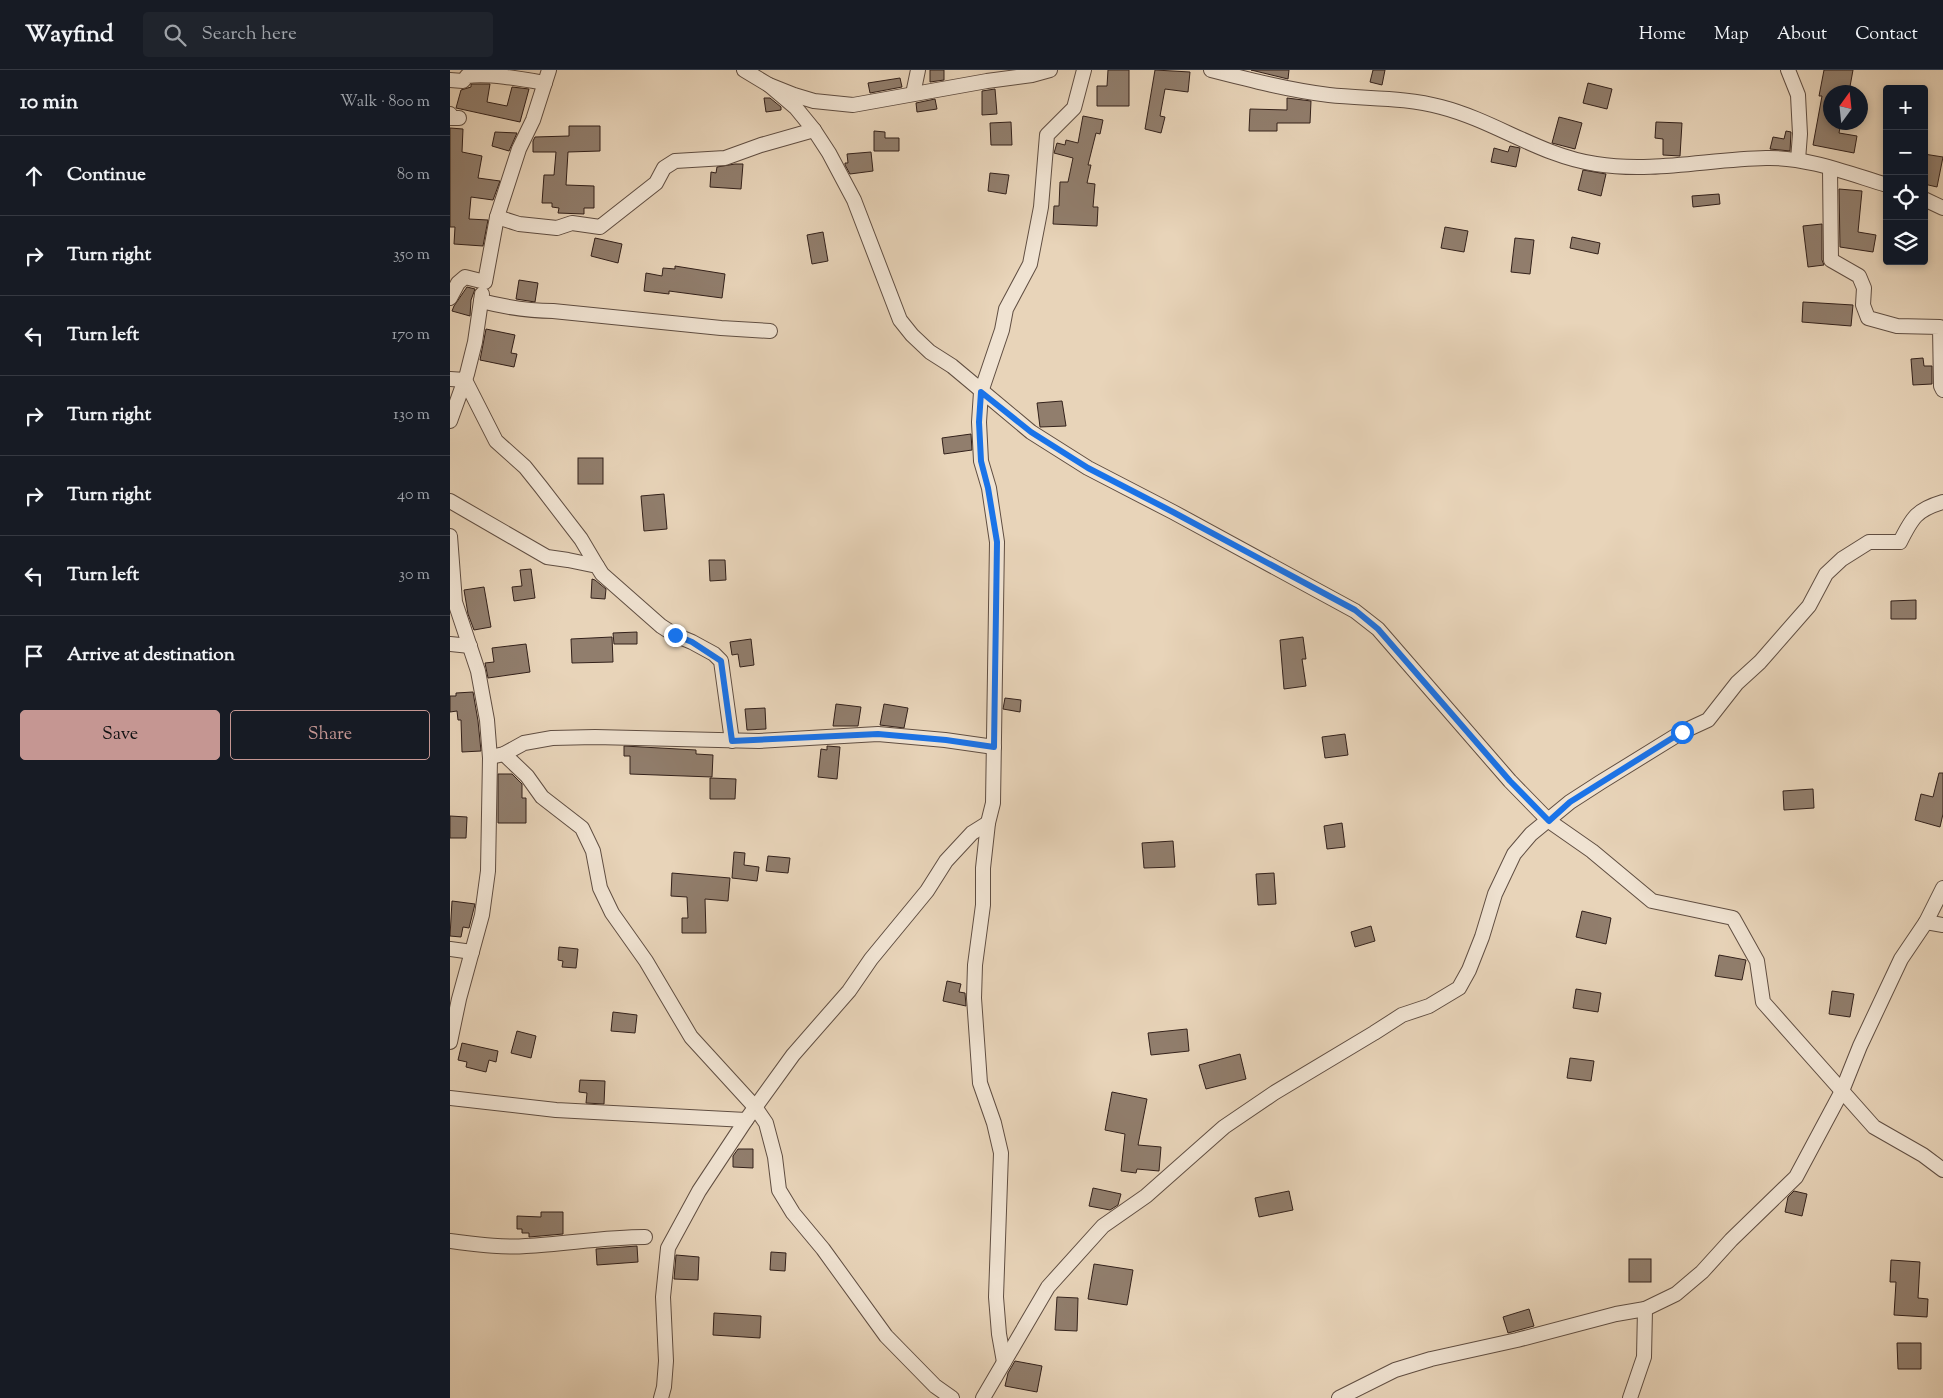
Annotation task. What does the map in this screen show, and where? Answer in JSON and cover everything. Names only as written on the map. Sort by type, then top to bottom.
[{"type":"street","points":[[744,70],[769,85],[794,95],[832,104],[853,104],[1032,75],[1050,70]]},
{"type":"street","points":[[913,94],[918,70]]},
{"type":"street","points":[[1004,1362],[998,1334],[996,1298],[1001,1153],[994,1123],[980,1083],[974,998],[975,965],[982,905],[983,868],[988,823],[993,803],[997,542],[988,488],[981,461],[979,422],[981,392],[1002,330],[1006,309],[1030,264],[1041,208],[1047,135],[1074,108],[1084,70]]},
{"type":"street","points":[[1211,70],[1251,75],[1326,94],[1440,106],[1475,118],[1555,154],[1597,164],[1640,166],[1766,158],[1798,160],[1812,162],[1883,184]]},
{"type":"street","points":[[1788,70],[1798,95],[1800,134],[1798,160]]},
{"type":"street","points":[[450,80],[463,81],[467,76],[475,75],[547,77],[533,120],[519,149],[498,217],[481,300],[475,342],[465,380],[450,421]]},
{"type":"street","points":[[769,85],[796,108],[814,130],[848,185],[900,320],[912,335],[930,352],[952,366],[1031,432],[1088,468],[1355,610],[1378,629],[1510,781],[1549,821],[1592,851],[1652,901],[1733,918],[1757,961],[1763,1002],[1874,1127],[1923,1155],[1943,1170]]},
{"type":"street","points":[[498,217],[519,224],[557,228],[572,223],[600,227],[656,183],[664,168],[675,160],[725,158],[814,130]]},
{"type":"street","points":[[1830,169],[1831,260],[1860,276],[1864,288],[1863,305],[1868,318],[1897,326],[1940,328],[1941,386],[1943,390]]},
{"type":"street","points":[[1928,201],[1943,208]]},
{"type":"street","points":[[450,298],[458,283],[465,278],[485,282]]},
{"type":"street","points":[[481,300],[507,308],[530,311],[553,311],[703,326],[770,330]]},
{"type":"street","points":[[450,379],[465,380]]},
{"type":"street","points":[[465,380],[496,441],[525,468],[558,508],[602,574],[661,626],[706,650],[721,661],[732,741]]},
{"type":"street","points":[[450,501],[547,557],[597,566]]},
{"type":"street","points":[[983,1398],[1048,1287],[1103,1226],[1146,1196],[1224,1127],[1274,1093],[1402,1014],[1429,1006],[1459,988],[1469,970],[1482,938],[1495,894],[1514,854],[1531,834],[1570,802],[1601,782],[1682,732],[1708,720],[1737,683],[1760,662],[1808,606],[1826,574],[1842,558],[1869,542],[1900,542],[1913,517],[1931,506],[1943,502]]},
{"type":"street","points":[[450,536],[455,602],[478,671],[487,720],[490,758],[488,871],[482,915],[459,999],[450,1042]]},
{"type":"street","points":[[450,644],[470,646]]},
{"type":"street","points":[[490,758],[504,754],[524,743],[552,738],[630,737],[732,741],[878,734],[946,740],[994,747]]},
{"type":"street","points":[[504,754],[527,776],[542,798],[582,828],[592,851],[600,888],[612,913],[646,961],[691,1037],[755,1107],[766,1123],[775,1157],[779,1190],[793,1213],[829,1256],[886,1336],[935,1386],[952,1398]]},
{"type":"street","points":[[661,1398],[666,1361],[663,1297],[668,1248],[699,1191],[746,1120],[793,1055],[849,991],[871,959],[927,890],[946,861],[972,833],[988,823]]},
{"type":"street","points":[[1339,1398],[1395,1370],[1431,1359],[1517,1340],[1616,1314],[1645,1309],[1676,1294],[1702,1272],[1731,1240],[1796,1177],[1842,1091],[1860,1046],[1902,958],[1926,922],[1943,888]]},
{"type":"street","points":[[1926,922],[1943,925]]},
{"type":"street","points":[[450,949],[472,952]]},
{"type":"street","points":[[450,1098],[556,1110],[746,1120]]},
{"type":"street","points":[[450,1241],[492,1246],[526,1246],[594,1239],[644,1237]]},
{"type":"street","points":[[1630,1398],[1644,1357],[1645,1309]]},
{"type":"building","points":[[930,70],[944,70],[944,80],[930,82]]},
{"type":"building","points":[[1108,70],[1129,70],[1129,106],[1097,106],[1097,86],[1107,86]]},
{"type":"building","points":[[1155,70],[1190,72],[1188,92],[1165,89],[1160,116],[1165,117],[1161,133],[1145,129]]},
{"type":"building","points":[[1251,70],[1289,70],[1288,79]]},
{"type":"building","points":[[1373,70],[1385,70],[1382,85],[1370,82]]},
{"type":"building","points":[[1824,70],[1853,70],[1850,85],[1823,85],[1823,130],[1840,130],[1839,133],[1857,136],[1854,153],[1813,145],[1822,96],[1819,96]]},
{"type":"building","points":[[900,78],[902,87],[870,93],[868,83]]},
{"type":"building","points":[[1588,83],[1612,89],[1607,109],[1583,103]]},
{"type":"building","points":[[471,84],[490,84],[487,102],[507,106],[512,87],[529,89],[520,122],[456,108],[461,90],[471,87]]},
{"type":"building","points":[[995,89],[997,114],[982,115],[982,91]]},
{"type":"building","points":[[764,98],[770,98],[781,107],[781,110],[766,112]]},
{"type":"building","points":[[1287,98],[1311,101],[1310,123],[1277,123],[1277,131],[1249,131],[1250,109],[1287,110]]},
{"type":"building","points":[[935,99],[937,109],[917,112],[916,103]]},
{"type":"building","points":[[1083,116],[1103,120],[1100,134],[1096,133],[1088,165],[1091,165],[1087,183],[1095,184],[1093,207],[1098,207],[1097,226],[1053,224],[1054,206],[1059,206],[1060,182],[1068,182],[1073,158],[1054,153],[1057,143],[1065,145],[1066,140],[1078,143]]},
{"type":"building","points":[[1559,117],[1582,123],[1575,149],[1552,143]]},
{"type":"building","points":[[1011,122],[1012,145],[991,145],[990,123]]},
{"type":"building","points":[[1656,122],[1682,123],[1680,156],[1663,155],[1663,139],[1655,138]]},
{"type":"building","points":[[569,126],[600,126],[600,151],[568,152],[566,185],[594,186],[594,208],[584,208],[584,214],[558,213],[559,208],[552,207],[552,203],[542,203],[544,175],[554,175],[556,152],[533,152],[535,137],[569,136]]},
{"type":"building","points":[[450,128],[463,129],[462,152],[482,156],[478,178],[500,181],[493,200],[471,197],[469,219],[488,220],[483,246],[454,244],[455,227],[450,227]]},
{"type":"building","points":[[874,131],[885,132],[885,138],[899,138],[899,151],[874,151]]},
{"type":"building","points":[[1786,131],[1791,132],[1790,151],[1770,149],[1773,137],[1784,139]]},
{"type":"building","points":[[495,132],[517,133],[509,151],[492,146]]},
{"type":"building","points":[[1510,146],[1520,148],[1516,167],[1491,162],[1494,148],[1508,152]]},
{"type":"building","points":[[871,152],[873,171],[850,174],[845,165],[845,163],[848,163],[847,154]]},
{"type":"building","points":[[1928,155],[1943,157],[1937,187],[1928,185]]},
{"type":"building","points":[[743,164],[741,189],[710,187],[711,172],[716,173],[717,167]]},
{"type":"building","points":[[1583,170],[1606,174],[1601,196],[1578,190]]},
{"type":"building","points":[[990,173],[1009,175],[1006,194],[988,191]]},
{"type":"building","points":[[1839,189],[1862,191],[1858,232],[1876,235],[1873,252],[1840,247]]},
{"type":"building","points":[[1719,194],[1720,204],[1693,207],[1692,196]]},
{"type":"building","points":[[1822,224],[1822,260],[1824,265],[1808,267],[1803,226]]},
{"type":"building","points":[[1445,227],[1468,231],[1464,252],[1441,248]]},
{"type":"building","points":[[823,232],[828,261],[812,264],[807,235]]},
{"type":"building","points":[[1572,237],[1600,243],[1598,254],[1570,248]]},
{"type":"building","points":[[595,238],[622,244],[618,263],[591,256]]},
{"type":"building","points":[[1515,238],[1534,240],[1530,274],[1511,272]]},
{"type":"building","points":[[675,266],[725,274],[722,298],[669,291],[669,294],[644,291],[646,273],[662,276],[663,268],[675,269]]},
{"type":"building","points":[[519,280],[538,283],[535,302],[516,299]]},
{"type":"building","points":[[467,287],[475,289],[471,300],[470,316],[452,311]]},
{"type":"building","points":[[1803,302],[1853,305],[1851,326],[1802,322]]},
{"type":"building","points":[[486,329],[515,335],[511,353],[517,354],[514,367],[480,360]]},
{"type":"building","points":[[1923,358],[1924,366],[1932,366],[1932,384],[1913,385],[1911,359]]},
{"type":"building","points":[[1062,401],[1066,426],[1040,427],[1037,403]]},
{"type":"building","points":[[971,434],[972,450],[944,454],[942,438]]},
{"type":"building","points":[[578,458],[603,458],[603,484],[578,484]]},
{"type":"building","points":[[664,494],[667,529],[644,531],[641,496]]},
{"type":"building","points":[[709,560],[725,560],[726,580],[710,581]]},
{"type":"building","points":[[531,569],[535,598],[514,601],[512,587],[522,586],[520,570]]},
{"type":"building","points":[[592,579],[606,589],[605,599],[591,598]]},
{"type":"building","points":[[484,587],[491,627],[474,630],[468,614],[464,590]]},
{"type":"building","points":[[1916,600],[1916,619],[1891,619],[1891,601]]},
{"type":"building","points":[[637,632],[637,644],[614,644],[613,633]]},
{"type":"building","points":[[612,637],[613,662],[572,663],[571,639]]},
{"type":"building","points":[[1303,637],[1306,659],[1302,659],[1306,686],[1284,689],[1280,640]]},
{"type":"building","points":[[751,639],[754,665],[740,667],[738,654],[732,655],[730,642]]},
{"type":"building","points":[[526,644],[530,672],[488,678],[485,663],[494,662],[492,648]]},
{"type":"building","points":[[473,692],[481,751],[462,752],[461,720],[458,720],[457,711],[450,712],[450,696],[456,696],[456,693]]},
{"type":"building","points":[[1005,698],[1021,700],[1020,712],[1003,709]]},
{"type":"building","points":[[836,704],[861,707],[858,726],[833,726]]},
{"type":"building","points":[[884,704],[908,708],[904,728],[880,725]]},
{"type":"building","points":[[765,708],[766,729],[747,730],[745,709]]},
{"type":"building","points":[[1345,734],[1348,755],[1325,758],[1322,737]]},
{"type":"building","points":[[624,746],[696,750],[696,754],[713,755],[712,777],[630,774],[630,756],[624,756]]},
{"type":"building","points":[[827,746],[840,747],[837,779],[818,777],[821,749],[827,750]]},
{"type":"building","points":[[1939,773],[1943,773],[1943,814],[1940,827],[1915,820],[1921,794],[1933,797]]},
{"type":"building","points":[[498,774],[512,774],[522,784],[522,798],[526,798],[526,823],[498,823]]},
{"type":"building","points":[[710,778],[736,779],[735,799],[710,799]]},
{"type":"building","points":[[1813,789],[1814,808],[1784,810],[1783,791]]},
{"type":"building","points":[[450,816],[467,817],[466,838],[450,838]]},
{"type":"building","points":[[1342,823],[1345,847],[1327,849],[1324,826]]},
{"type":"building","points":[[1173,841],[1175,867],[1144,868],[1142,843]]},
{"type":"building","points":[[734,852],[745,853],[744,865],[759,867],[757,881],[732,878]]},
{"type":"building","points":[[768,856],[790,858],[788,873],[766,871]]},
{"type":"building","points":[[672,873],[730,878],[728,901],[705,899],[706,933],[682,933],[682,918],[688,918],[687,897],[671,896]]},
{"type":"building","points":[[1274,873],[1276,904],[1258,905],[1256,874]]},
{"type":"building","points":[[452,901],[475,904],[469,928],[463,927],[461,937],[450,936]]},
{"type":"building","points":[[1582,911],[1611,918],[1606,944],[1576,937]]},
{"type":"building","points":[[1371,926],[1375,941],[1355,947],[1351,932]]},
{"type":"building","points":[[559,947],[578,949],[576,968],[562,967],[563,961],[558,960]]},
{"type":"building","points":[[1719,955],[1746,960],[1742,980],[1715,976]]},
{"type":"building","points":[[947,981],[961,984],[959,992],[965,993],[966,1006],[943,1001]]},
{"type":"building","points":[[1576,989],[1601,993],[1598,1012],[1573,1008]]},
{"type":"building","points":[[1832,991],[1854,994],[1850,1017],[1829,1014]]},
{"type":"building","points":[[613,1012],[637,1015],[635,1033],[611,1031]]},
{"type":"building","points":[[1187,1029],[1189,1051],[1151,1055],[1148,1033]]},
{"type":"building","points":[[517,1031],[536,1036],[531,1058],[511,1053]]},
{"type":"building","points":[[462,1043],[498,1051],[496,1062],[489,1060],[486,1072],[466,1067],[467,1062],[458,1060]]},
{"type":"building","points":[[1240,1054],[1246,1079],[1206,1089],[1199,1065]]},
{"type":"building","points":[[1570,1058],[1594,1061],[1591,1081],[1567,1078]]},
{"type":"building","points":[[580,1080],[605,1081],[604,1104],[586,1103],[587,1093],[579,1092]]},
{"type":"building","points":[[1112,1092],[1147,1099],[1138,1145],[1161,1147],[1159,1171],[1137,1169],[1136,1173],[1121,1171],[1125,1134],[1105,1130]]},
{"type":"building","points":[[738,1149],[753,1149],[753,1168],[733,1167],[733,1156]]},
{"type":"building","points":[[1093,1188],[1121,1194],[1118,1205],[1110,1210],[1089,1206]]},
{"type":"building","points":[[1289,1191],[1293,1210],[1259,1217],[1255,1198]]},
{"type":"building","points":[[1794,1191],[1807,1194],[1802,1216],[1785,1212],[1788,1197]]},
{"type":"building","points":[[541,1212],[563,1212],[563,1234],[529,1237],[529,1233],[522,1233],[522,1229],[517,1229],[517,1216],[541,1217]]},
{"type":"building","points":[[637,1246],[638,1262],[597,1265],[596,1249]]},
{"type":"building","points":[[771,1252],[786,1253],[785,1271],[770,1270]]},
{"type":"building","points":[[676,1255],[699,1257],[698,1280],[674,1279]]},
{"type":"building","points":[[1629,1259],[1651,1259],[1651,1282],[1629,1282]]},
{"type":"building","points":[[1891,1260],[1920,1262],[1918,1298],[1928,1299],[1927,1317],[1894,1315],[1896,1282],[1890,1282]]},
{"type":"building","points":[[1094,1264],[1133,1270],[1127,1305],[1088,1299]]},
{"type":"building","points":[[1057,1297],[1078,1298],[1077,1331],[1055,1330]]},
{"type":"building","points":[[1529,1309],[1534,1326],[1508,1333],[1503,1317]]},
{"type":"building","points":[[714,1313],[761,1316],[760,1338],[713,1335]]},
{"type":"building","points":[[1897,1343],[1921,1343],[1921,1369],[1898,1369]]},
{"type":"building","points":[[1015,1361],[1042,1366],[1037,1392],[1005,1386],[1008,1373]]},
{"type":"route","points":[[675,635],[714,654],[721,661],[732,741],[878,734],[946,740],[994,747],[997,542],[988,488],[981,461],[979,422],[981,392],[1031,432],[1088,468],[1355,610],[1378,629],[1510,781],[1549,821],[1570,802],[1682,732]]}]
